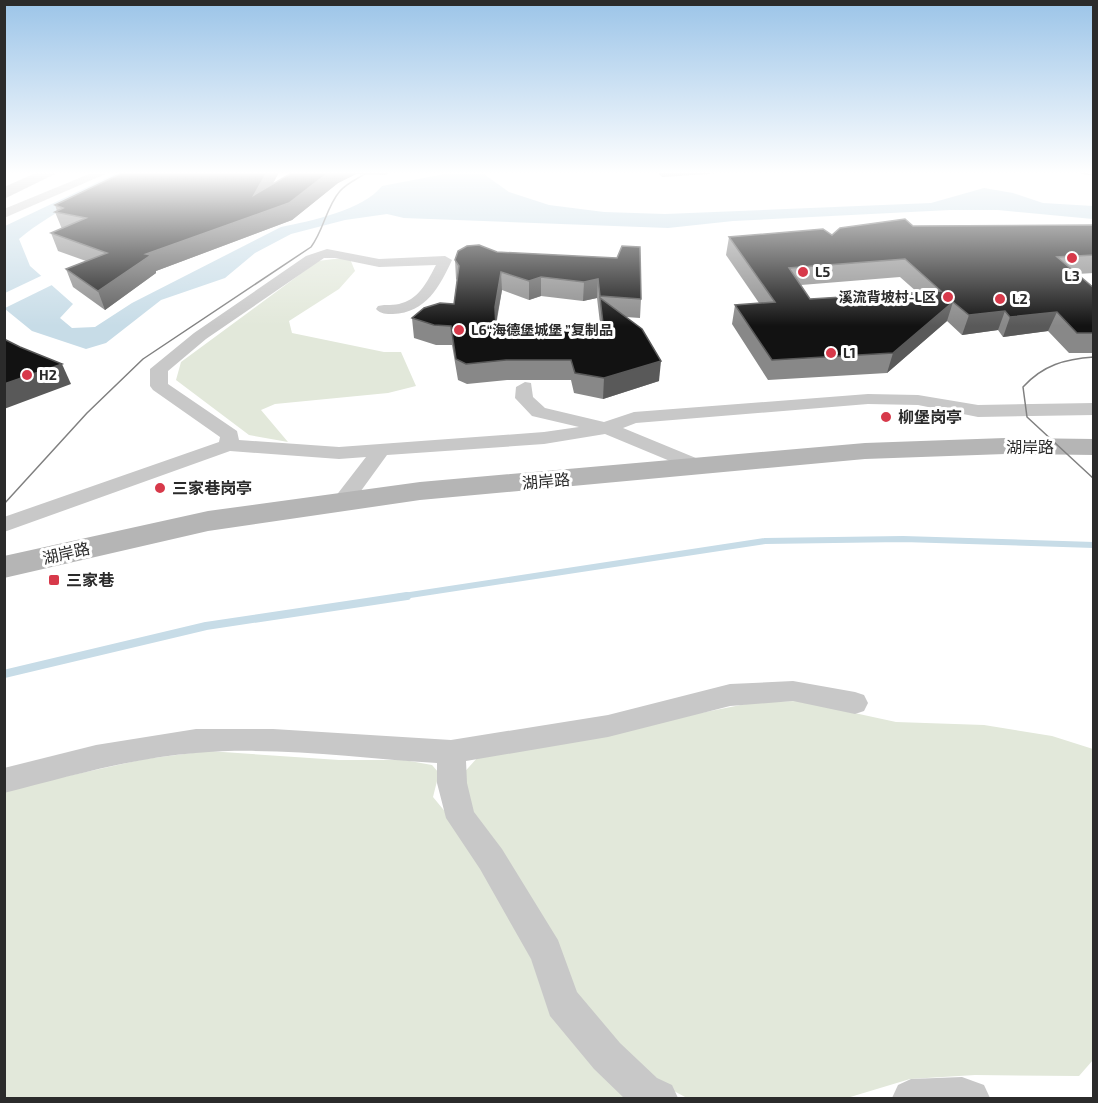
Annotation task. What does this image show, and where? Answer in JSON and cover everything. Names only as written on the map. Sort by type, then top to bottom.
[{"type":"street","points":[[228,445],[230,435],[159,386],[159,369],[200,336],[302,267],[310,259],[335,252],[370,262],[445,260],[433,286],[417,304],[396,310],[384,309]]},
{"type":"street","points":[[525,387],[524,398],[539,412],[606,428],[701,466]]},
{"type":"street","points":[[4,525],[228,445],[339,453],[381,450],[544,438],[606,428],[634,418],[868,399],[918,400],[978,411],[1094,409]]},
{"type":"street","name":"湖岸路","points":[[4,567],[208,521],[420,491],[865,451],[1005,446],[1094,447]]},
{"type":"street","points":[[343,501],[381,450]]},
{"type":"street","points":[[4,781],[96,757],[196,741],[273,741],[451,752],[608,726],[730,695],[793,691],[855,704]]},
{"type":"street","points":[[451,752],[452,783],[461,818],[491,859],[546,952],[563,1003],[607,1056],[644,1092],[659,1098]]},
{"type":"street","points":[[911,1098],[963,1096],[971,1098]]},
{"type":"shaded area","points":[[350,259],[355,271],[339,289],[289,321],[292,333],[384,352],[401,352],[416,386],[388,393],[275,404],[261,410],[288,442],[249,435],[176,380],[181,362],[318,261]]},
{"type":"shaded area","points":[[799,701],[896,722],[984,725],[1052,736],[1093,749],[1093,1060],[1079,1076],[975,1075],[910,1079],[847,1098],[687,1098],[640,1073],[578,1008],[475,818],[460,777],[478,757],[756,702]]},
{"type":"shaded area","points":[[208,751],[339,760],[404,760],[432,765],[439,773],[433,797],[475,848],[544,984],[614,1084],[634,1098],[5,1098],[4,790],[145,759]]},
{"type":"water","points":[[10,223],[40,223],[19,239],[30,266],[73,304],[60,318],[72,328],[95,327],[132,303],[281,227],[297,223],[332,223],[291,234],[255,253],[225,278],[161,300],[106,343],[86,349],[32,331],[5,309],[5,226]]},
{"type":"water","points":[[548,223],[710,223],[668,228]]},
{"type":"pier","points":[[45,274],[56,283],[5,308],[5,293]]},
{"type":"building","points":[[73,223],[232,223],[146,254],[151,255],[98,291],[66,269],[107,253],[51,233]]},
{"type":"building","points":[[873,223],[910,223],[913,226],[1094,225],[1094,255],[1057,257],[1094,288],[1094,333],[1077,333],[1057,312],[1010,317],[1005,311],[969,315],[953,302],[893,353],[772,360],[735,305],[775,302],[729,237],[823,229],[832,235],[840,228]],"holes":[[[905,259],[941,291],[810,299],[789,268]]]},
{"type":"building","points":[[479,245],[497,252],[617,258],[622,246],[640,247],[641,299],[600,296],[598,279],[584,282],[541,277],[529,281],[501,272],[495,307],[496,331],[603,323],[600,298],[642,329],[661,361],[604,378],[575,373],[571,360],[506,360],[466,364],[456,359],[451,326],[434,325],[412,318],[424,308],[440,303],[454,304],[459,266],[455,260],[458,251],[467,246]]},
{"type":"building","points":[[4,339],[20,347],[62,364],[4,384]]},
{"type":"waterway","points":[[397,597],[765,541],[903,539],[1094,545]]},
{"type":"waterway","points":[[4,674],[206,626],[407,596]]},
{"type":"tram line","points":[[4,504],[87,413],[143,359],[311,247],[323,223]]},
{"type":"tram line","points":[[1094,357],[1055,364],[1038,373],[1023,387],[1027,417],[1094,479]]},
{"type":"place","name":"L3","points":[[1072,258]]},
{"type":"place","name":"L5","points":[[803,272]]},
{"type":"place","name":"溪流背坡村-L区","points":[[948,297]]},
{"type":"place","name":"L2","points":[[1000,299]]},
{"type":"place","name":"L6“海德堡城堡 ”复制品","points":[[459,330]]},
{"type":"place","name":"L1","points":[[831,353]]},
{"type":"place","name":"H2","points":[[27,375]]},
{"type":"place","name":"柳堡岗亭","points":[[886,417]]},
{"type":"place","name":"三家巷岗亭","points":[[160,488]]},
{"type":"place","name":"三家巷","points":[[54,580]]}]
